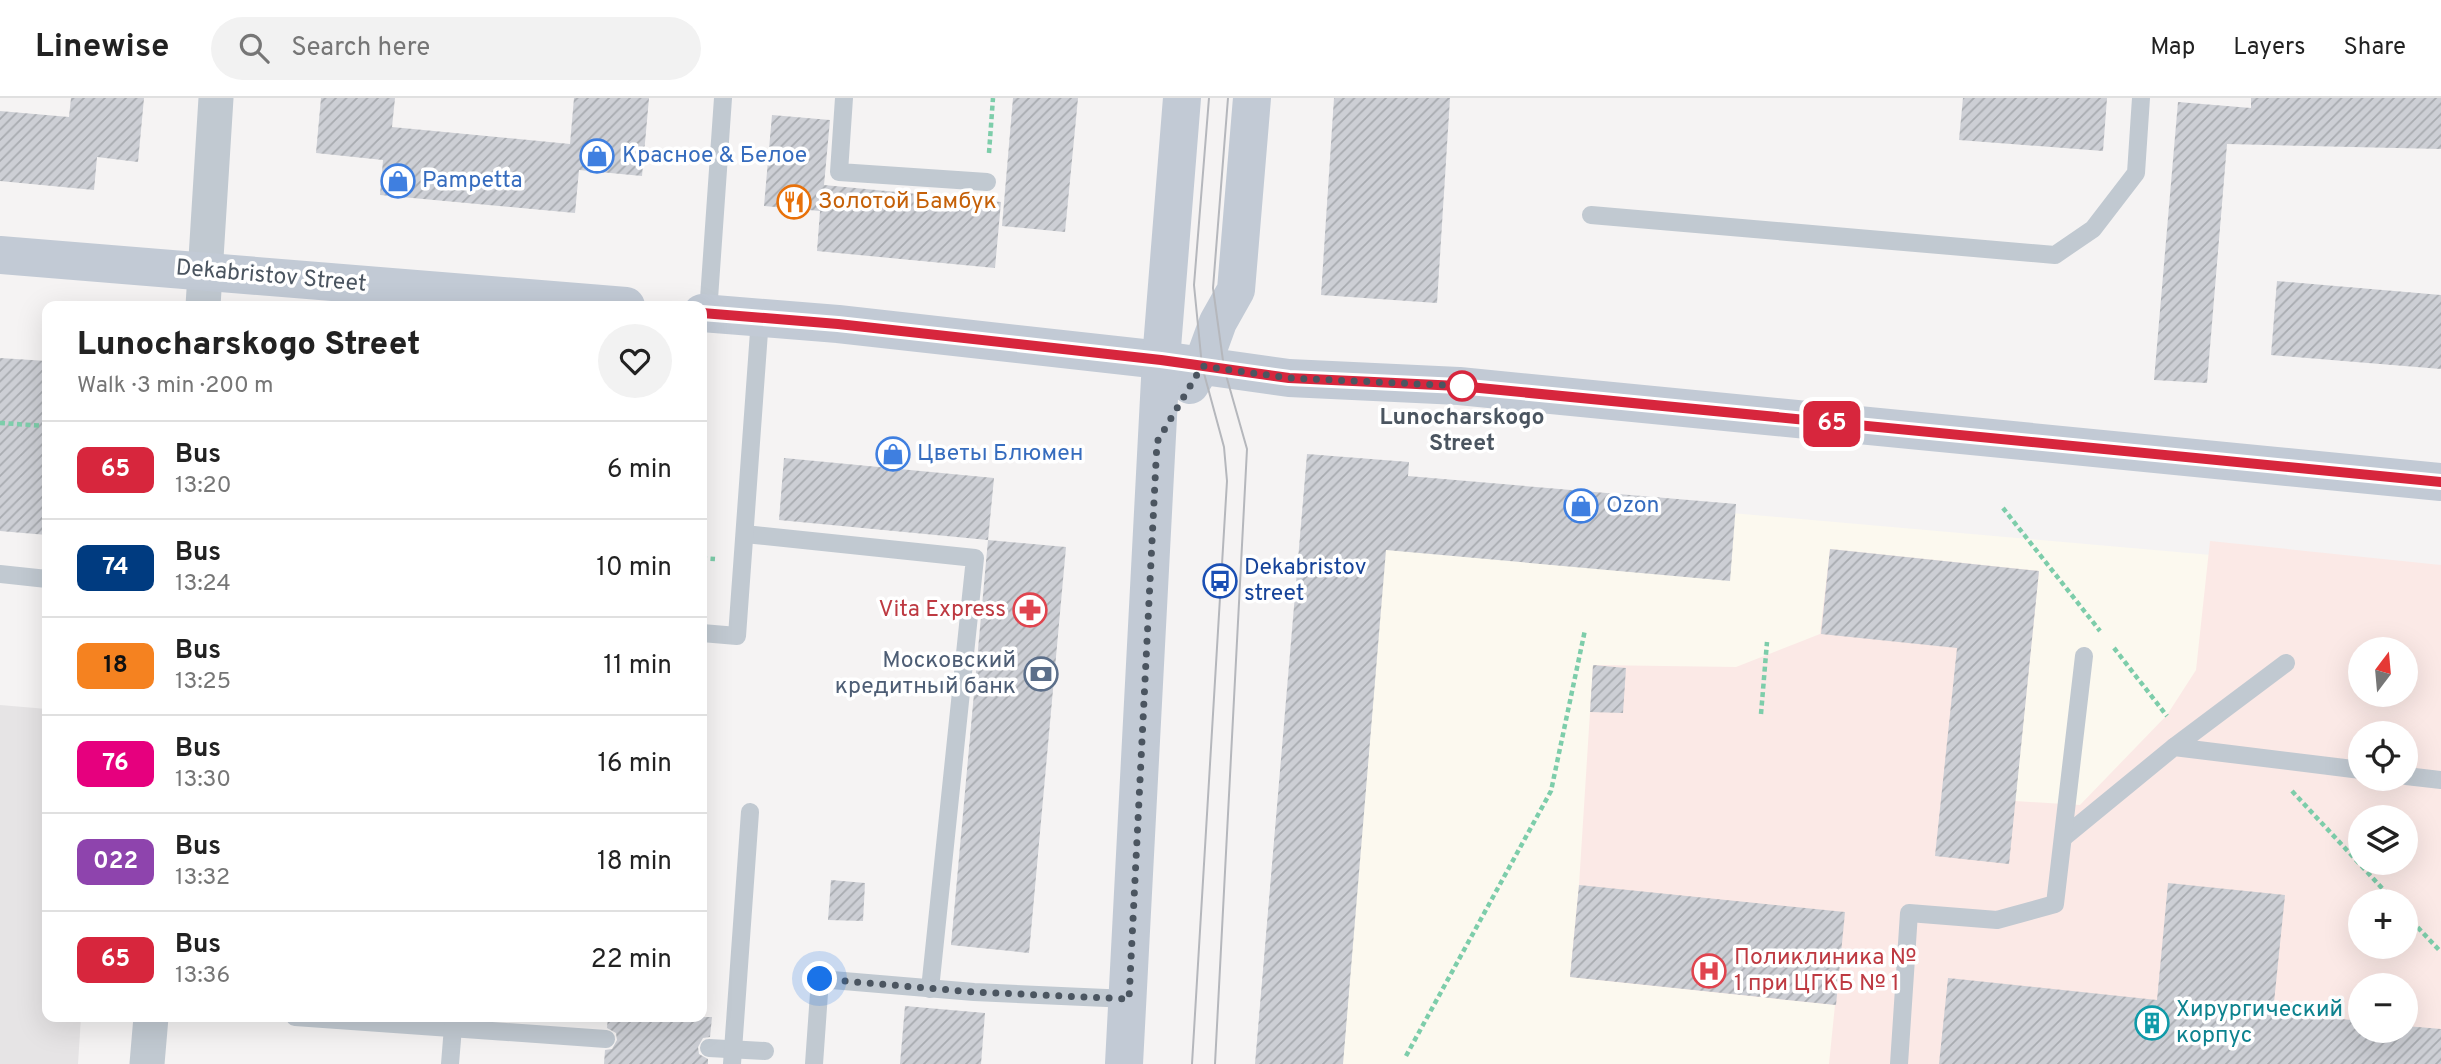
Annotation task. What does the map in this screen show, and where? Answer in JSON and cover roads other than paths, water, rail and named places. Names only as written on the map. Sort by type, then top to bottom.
[{"type":"main road","points":[[1124,1064],[1161,360],[1182,98]]},
{"type":"main road","points":[[1157,442],[1202,366],[1218,322],[1236,290],[1252,98]]},
{"type":"main road","name":"Dekabristov Street","points":[[0,255],[204,289],[502,301]]},
{"type":"main road","points":[[707,313],[1161,360],[1289,378],[1459,386],[2441,482]]},
{"type":"street","points":[[204,289],[216,98]]},
{"type":"street","points":[[148,1064],[152,1022]]},
{"type":"lane","points":[[706,301],[723,98]]},
{"type":"lane","points":[[844,98],[839,172],[987,182]]},
{"type":"lane","points":[[1591,215],[2055,255],[2093,229],[2136,173],[2141,98]]},
{"type":"lane","points":[[707,633],[737,636],[760,318]]},
{"type":"lane","points":[[744,534],[975,558],[930,989]]},
{"type":"lane","points":[[0,575],[42,579]]},
{"type":"lane","points":[[1899,1064],[1909,913],[1997,920],[2055,904],[2084,656]]},
{"type":"lane","points":[[2063,838],[2174,747],[2286,663]]},
{"type":"lane","points":[[2174,747],[2348,768]]},
{"type":"lane","points":[[2418,777],[2441,780]]},
{"type":"lane","points":[[733,1056],[750,812]]},
{"type":"lane","points":[[814,1064],[820,979],[930,989],[1129,999]]},
{"type":"lane","points":[[374,1022],[606,1039]]},
{"type":"lane","points":[[450,1064],[453,1027]]},
{"type":"lane","points":[[709,1048],[733,1056],[765,1051]]},
{"type":"tram line","points":[[1192,1064],[1227,481],[1224,447],[1202,366],[1194,285],[1209,98]]},
{"type":"tram line","points":[[1215,1064],[1247,449],[1224,368],[1213,288],[1228,98]]},
{"type":"place","name":"Красное & Белое","points":[[597,156]]},
{"type":"place","name":"Pampetta","points":[[398,181]]},
{"type":"place","name":"Золотой Бамбук","points":[[794,202]]},
{"type":"place","name":"Lunocharskogo Street","points":[[1462,386]]},
{"type":"place","name":"Цветы Блюмен","points":[[893,454]]},
{"type":"place","name":"Ozon","points":[[1581,506]]},
{"type":"place","name":"Dekabristov street","points":[[1220,581]]},
{"type":"place","name":"Vita Express","points":[[1030,610]]},
{"type":"place","name":"Московский кредитный банк","points":[[1041,674]]},
{"type":"place","name":"Поликлиника № 1 при ЦГКБ № 1","points":[[1709,971]]},
{"type":"place","name":"Хирургический корпус","points":[[2152,1023]]}]
